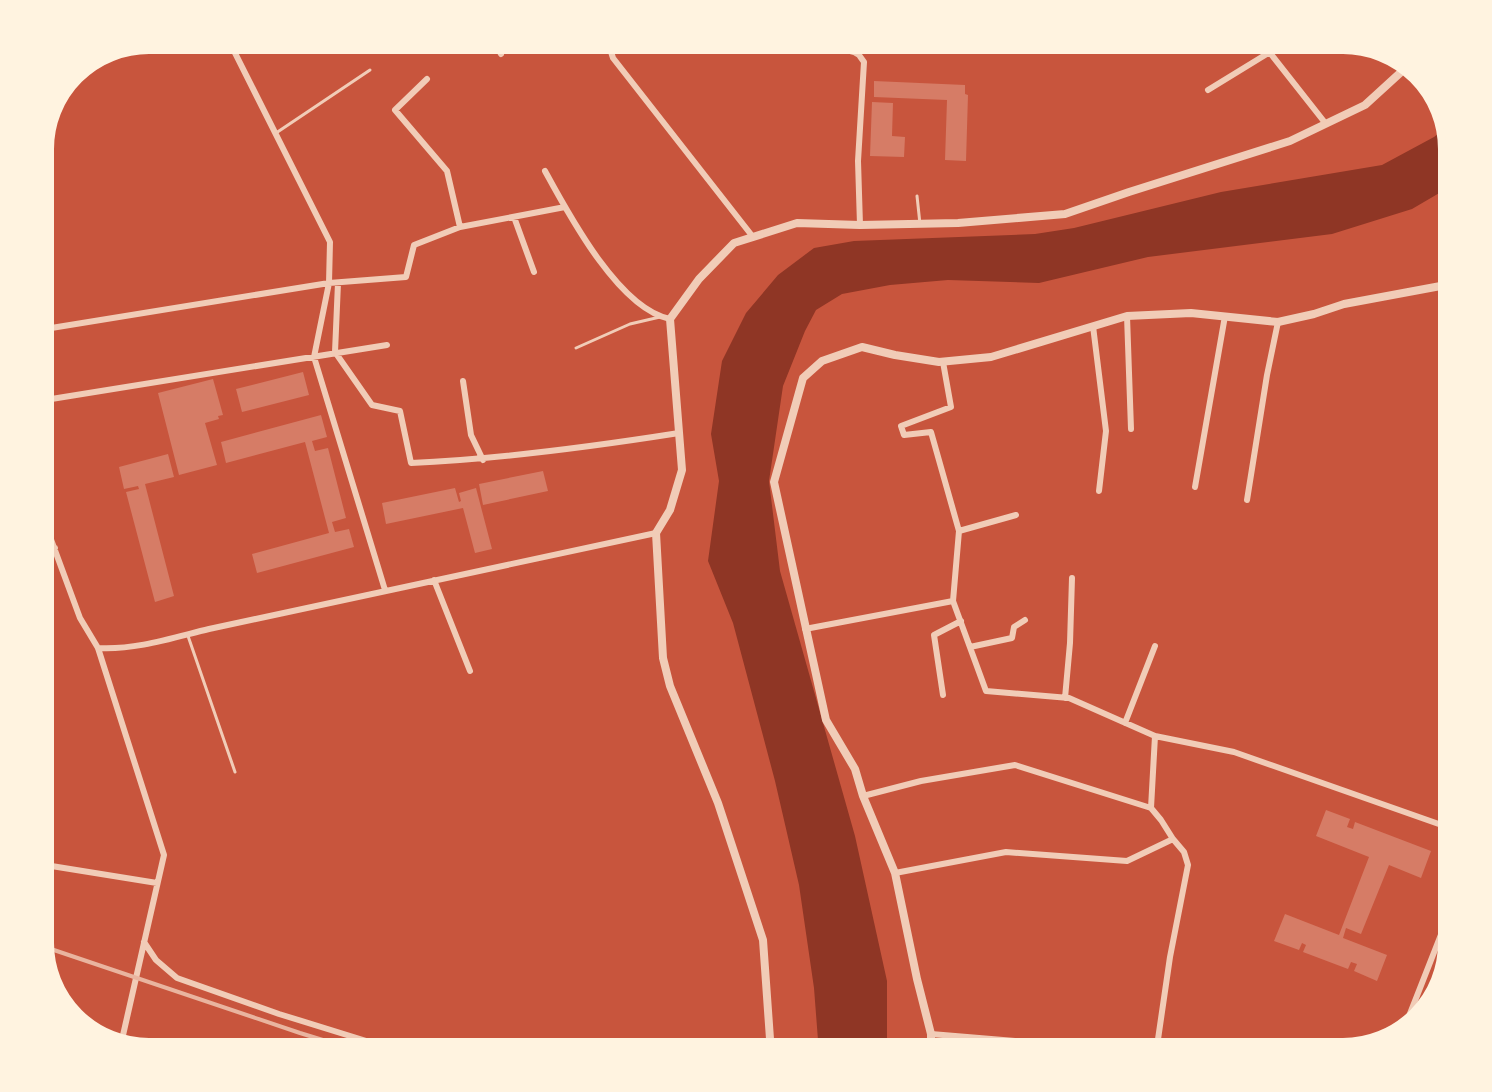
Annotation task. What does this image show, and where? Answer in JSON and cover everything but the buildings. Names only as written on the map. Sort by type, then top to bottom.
[{"type":"street","points":[[234,50],[330,242],[329,283],[314,357],[385,590]]},
{"type":"street","points":[[499,50],[501,54]]},
{"type":"street","points":[[610,50],[613,58],[753,237]]},
{"type":"street","points":[[847,50],[859,55],[864,62],[858,161],[860,225]]},
{"type":"street","points":[[1209,90],[1270,52],[1279,67],[1326,124]]},
{"type":"street","points":[[770,1042],[763,940],[718,803],[670,686],[663,658],[656,533],[670,510],[682,470],[670,319],[699,279],[734,243],[797,223],[860,225],[958,223],[1065,214],[1290,141],[1365,105],[1404,70]]},
{"type":"street","points":[[427,79],[395,110],[447,171],[460,227]]},
{"type":"street","points":[[545,171],[589,245],[628,296],[660,317],[670,319]]},
{"type":"street","points":[[50,328],[329,283],[406,278],[414,245],[460,227],[565,207]]},
{"type":"street","points":[[514,217],[534,272]]},
{"type":"street","points":[[338,283],[335,352],[372,405],[400,411],[411,463],[483,460],[679,433]]},
{"type":"street","points":[[931,1042],[896,873],[863,796],[855,769],[826,720],[774,482],[803,378],[822,361],[862,347],[943,362],[991,357],[1127,316],[1191,313],[1278,322],[1344,304],[1442,286]]},
{"type":"street","points":[[1127,316],[1131,429]]},
{"type":"street","points":[[1195,487],[1226,316]]},
{"type":"street","points":[[1247,500],[1278,322]]},
{"type":"street","points":[[1093,326],[1106,431],[1099,491]]},
{"type":"street","points":[[50,399],[387,345]]},
{"type":"street","points":[[943,362],[951,407],[901,426],[904,435],[931,432],[959,531],[953,601],[986,691],[1065,698],[1155,736],[1234,752],[1442,825]]},
{"type":"street","points":[[463,381],[471,435],[483,460]]},
{"type":"street","points":[[959,531],[1016,515]]},
{"type":"street","points":[[98,648],[117,649],[140,646],[385,590],[656,533]]},
{"type":"street","points":[[50,535],[80,618],[98,648],[164,855],[122,1038]]},
{"type":"street","points":[[50,549],[55,548]]},
{"type":"street","points":[[1065,698],[1072,578]]},
{"type":"street","points":[[434,580],[470,671]]},
{"type":"street","points":[[805,629],[953,601]]},
{"type":"street","points":[[970,647],[1012,639],[1014,627],[1025,620]]},
{"type":"street","points":[[943,695],[934,635],[961,621]]},
{"type":"street","points":[[1125,723],[1155,646]]},
{"type":"street","points":[[1150,808],[1155,736]]},
{"type":"street","points":[[863,796],[921,781],[1015,765],[1150,808],[1184,852],[1188,865],[1170,957],[1158,1042]]},
{"type":"street","points":[[896,873],[1006,852],[1127,861],[1173,838]]},
{"type":"street","points":[[50,866],[157,884]]},
{"type":"street","points":[[1408,1018],[1442,932]]},
{"type":"street","points":[[144,942],[156,960],[177,978],[370,1042]]},
{"type":"street","points":[[931,1034],[1023,1042]]},
{"type":"lane","points":[[276,133],[370,70]]},
{"type":"lane","points":[[917,196],[920,224]]},
{"type":"lane","points":[[576,348],[630,324],[660,317]]},
{"type":"lane","points":[[187,634],[235,772]]},
{"type":"shaded area","points":[[1441,132],[1442,191],[1412,209],[1332,234],[1148,257],[1039,283],[948,280],[890,285],[842,294],[816,310],[783,386],[769,481],[780,571],[855,836],[887,981],[887,1042],[818,1042],[814,988],[799,885],[775,781],[733,623],[708,561],[719,481],[711,434],[722,361],[746,313],[778,275],[814,248],[854,241],[1035,234],[1074,228],[1221,192],[1382,165]]},
{"type":"railway","points":[[50,949],[329,1042]]}]
